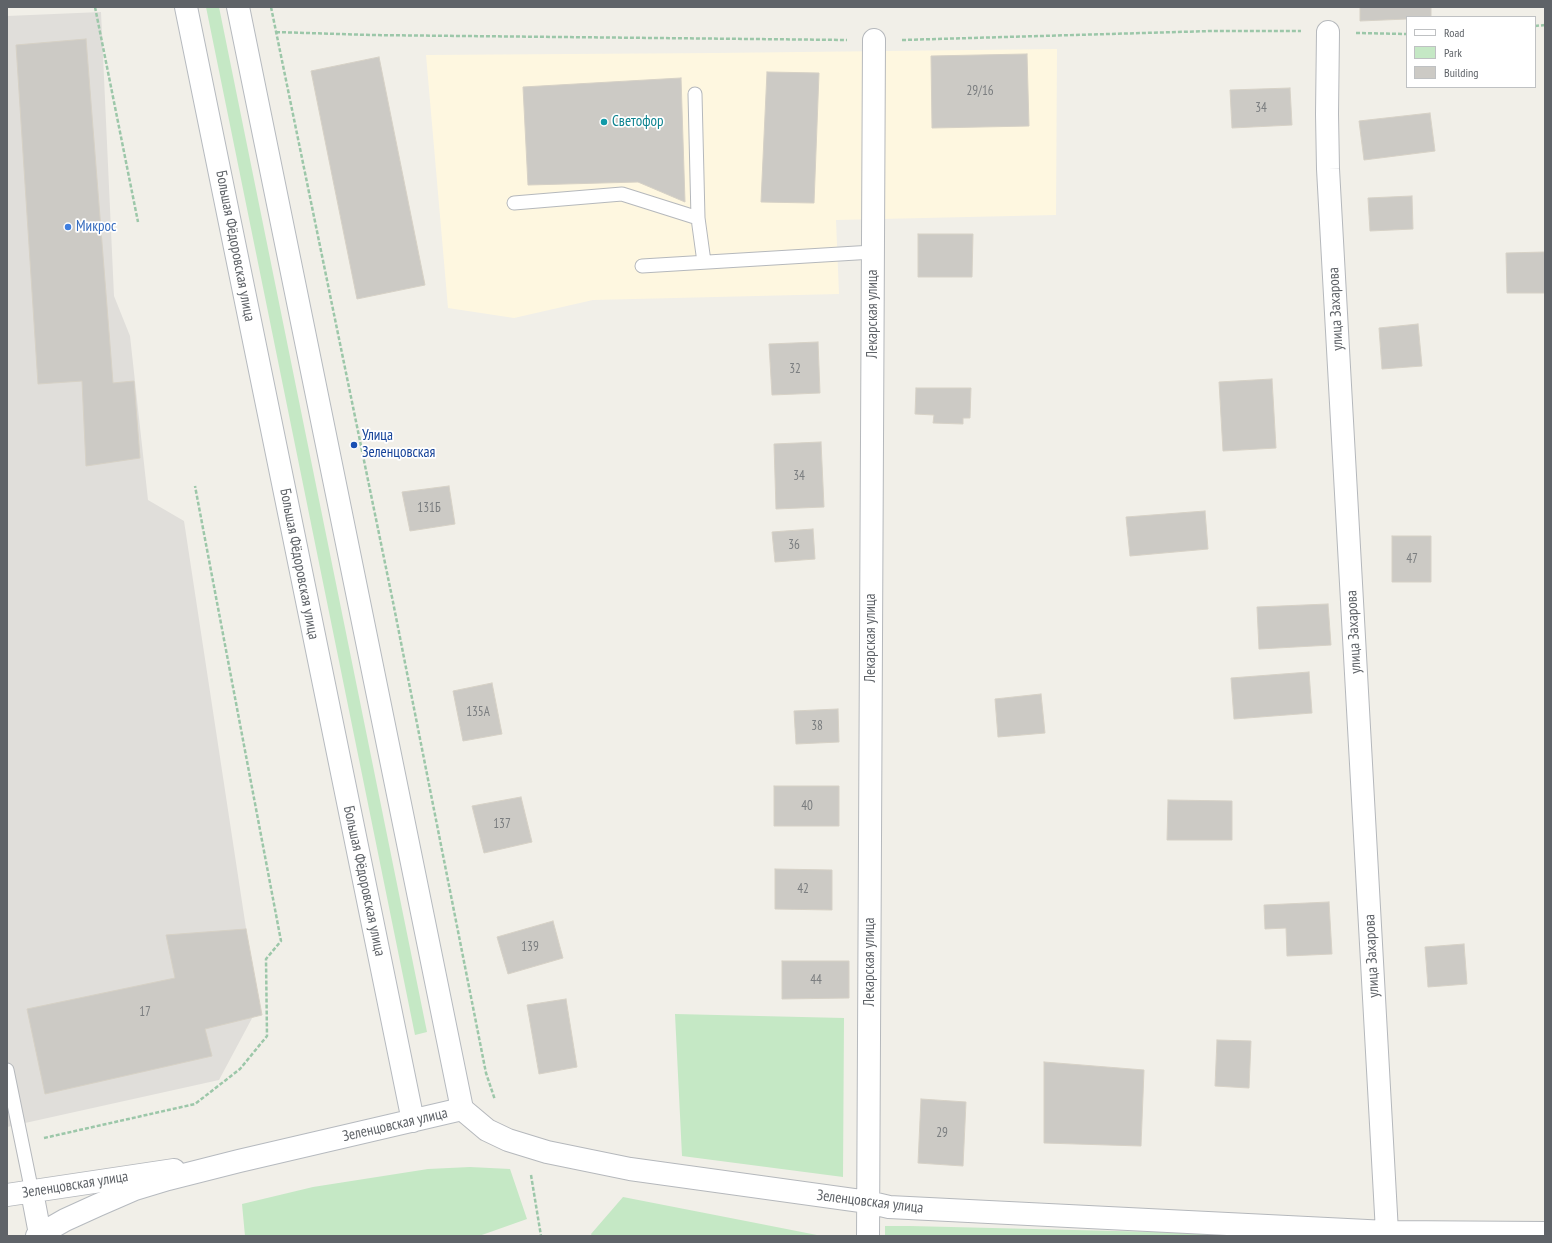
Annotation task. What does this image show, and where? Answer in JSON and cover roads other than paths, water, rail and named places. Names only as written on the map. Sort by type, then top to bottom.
[{"type":"street","name":"Большая Фёдоровская улица","points":[[186,7],[413,1121]]},
{"type":"street","points":[[238,7],[462,1109]]},
{"type":"street","name":"улица Захарова","points":[[1328,32],[1328,169],[1387,1232]]},
{"type":"street","name":"Лекарская улица","points":[[868,1236],[874,40]]},
{"type":"street","name":"Зеленцовская улица","points":[[39,1235],[98,1205],[135,1189],[168,1178],[462,1109],[487,1130],[518,1143],[547,1152],[630,1169],[868,1202],[889,1207],[1387,1232],[1545,1233]]},
{"type":"street","name":"Зеленцовская улица","points":[[7,1195],[239,1161]]},
{"type":"street","points":[[32,1192],[39,1235]]},
{"type":"lane","points":[[695,94],[698,218],[704,262]]},
{"type":"lane","points":[[514,203],[622,194],[698,218]]},
{"type":"lane","points":[[642,266],[874,252]]},
{"type":"lane","points":[[7,1070],[32,1192]]},
{"type":"place","name":"Светофор","points":[[604,122]]},
{"type":"place","name":"Микрос","points":[[68,227]]},
{"type":"place","name":"Улица Зеленцовская","points":[[354,445]]}]
